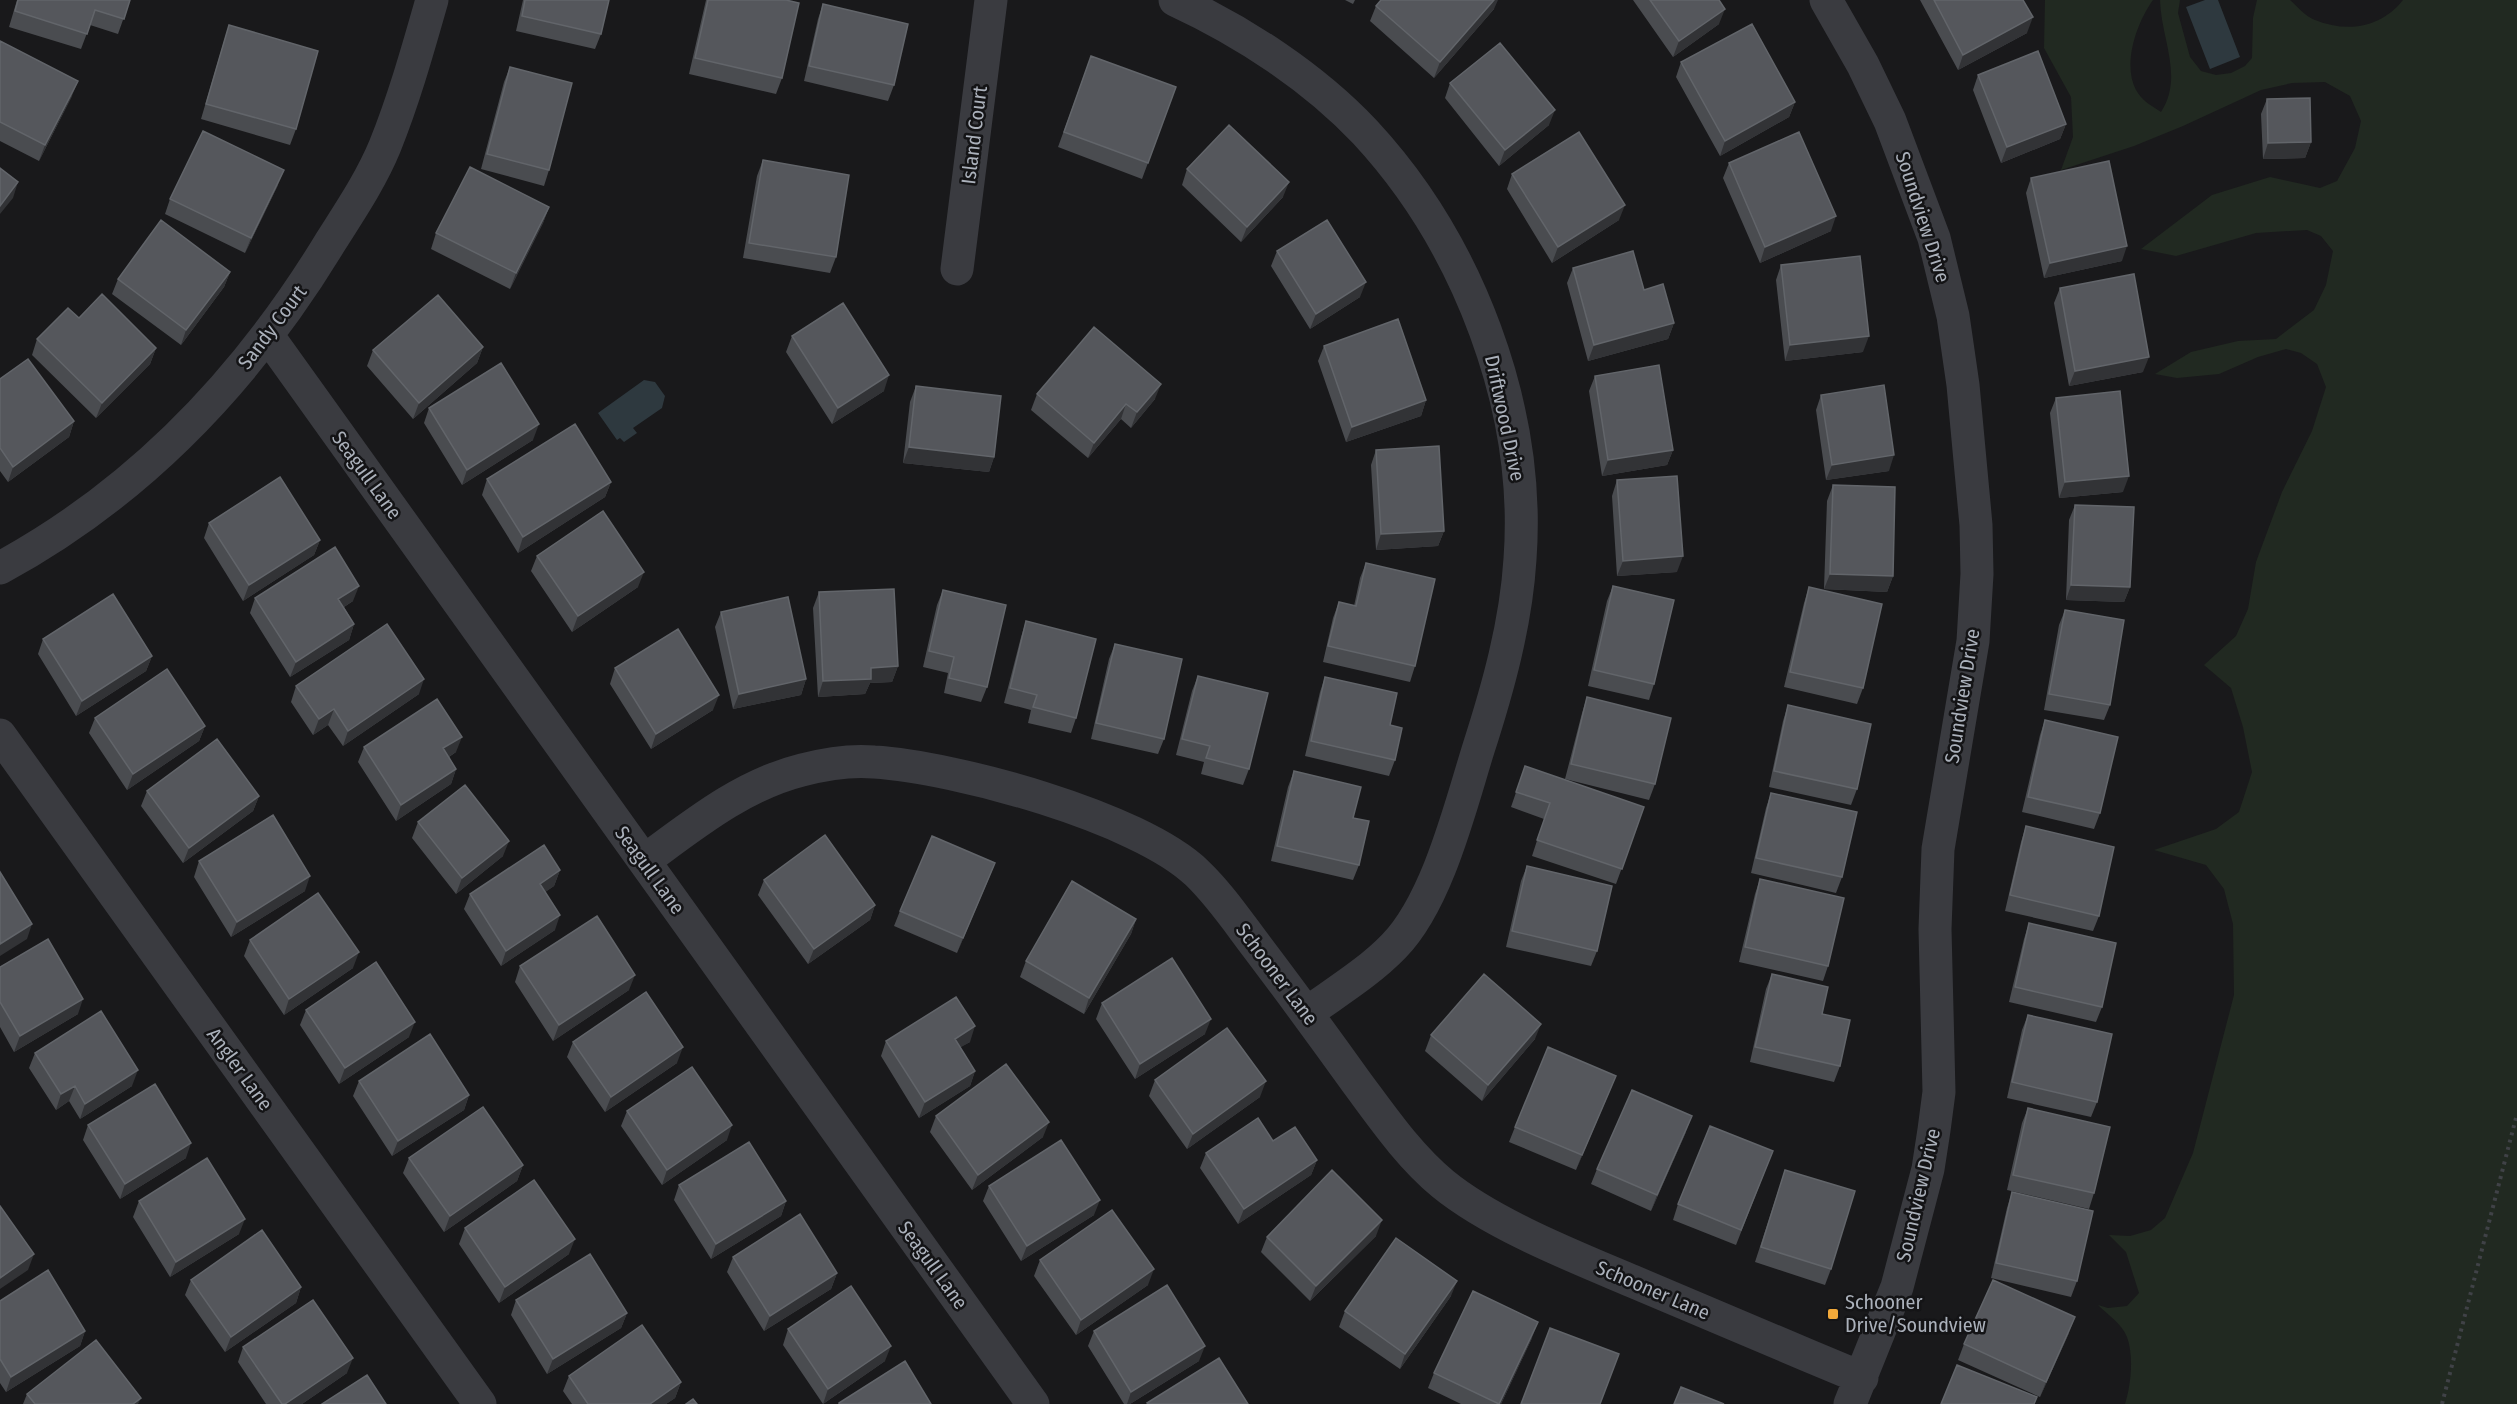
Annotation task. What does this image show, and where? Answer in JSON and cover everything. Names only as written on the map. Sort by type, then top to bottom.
[{"type":"street","name":"Sandy Court","points":[[0,568],[33,550],[143,470],[201,415],[268,336],[310,277],[360,195],[384,148],[409,80],[432,0]]},
{"type":"street","name":"Island Court","points":[[957,269],[991,0]]},
{"type":"street","name":"Driftwood Drive","points":[[1175,0],[1217,20],[1297,71],[1365,132],[1418,198],[1465,281],[1496,361],[1515,446],[1521,499],[1520,559],[1511,631],[1494,700],[1435,876],[1409,928],[1381,958],[1307,1013]]},
{"type":"street","name":"Soundview Drive","points":[[1826,0],[1863,65],[1890,121],[1934,238],[1953,316],[1963,384],[1976,525],[1977,574],[1973,641],[1938,849],[1935,929],[1939,1082],[1935,1130],[1928,1169],[1897,1287],[1856,1391]]},
{"type":"street","name":"Seagull Lane","points":[[268,336],[1033,1404]]},
{"type":"street","name":"Angler Lane","points":[[0,735],[480,1404]]},
{"type":"street","name":"Schooner Lane","points":[[644,861],[734,798],[763,783],[801,770],[844,762],[870,761],[895,764],[980,780],[1104,821],[1155,844],[1196,872],[1220,899],[1307,1013],[1384,1120],[1421,1163],[1463,1198],[1520,1230],[1856,1391]]},
{"type":"path","points":[[2442,1404],[2517,1114]]},
{"type":"shaded area","points":[[2045,0],[2153,0],[2137,31],[2130,68],[2138,94],[2161,112],[2168,99],[2171,71],[2160,0],[2180,0],[2178,13],[2190,57],[2201,71],[2216,75],[2231,73],[2245,66],[2252,58],[2253,18],[2257,0],[2290,0],[2312,19],[2327,24],[2351,27],[2374,22],[2384,17],[2403,0],[2517,0],[2517,1404],[2125,1404],[2131,1370],[2127,1337],[2122,1328],[2098,1305],[2108,1308],[2127,1306],[2139,1293],[2126,1252],[2109,1235],[2130,1236],[2151,1230],[2165,1218],[2193,1153],[2234,995],[2233,924],[2224,889],[2206,865],[2154,850],[2216,829],[2239,812],[2252,772],[2243,727],[2231,688],[2204,665],[2236,636],[2248,609],[2256,562],[2282,492],[2312,431],[2326,387],[2317,364],[2301,353],[2286,349],[2258,357],[2219,374],[2177,378],[2155,374],[2191,352],[2238,341],[2276,339],[2314,310],[2326,285],[2333,251],[2321,236],[2307,230],[2256,233],[2176,256],[2141,249],[2212,195],[2270,177],[2320,188],[2337,181],[2355,148],[2361,121],[2350,96],[2325,82],[2292,83],[2261,90],[2134,146],[2061,170],[2073,137],[2071,97],[2044,48]]},
{"type":"shaded area","points":[[2205,0],[2218,0],[2240,57],[2210,69],[2186,7]]},
{"type":"shaded area","points":[[644,380],[655,382],[665,396],[662,408],[633,428],[637,433],[624,442],[620,438],[617,440],[598,413]]},
{"type":"building","points":[[18,0],[130,0],[124,19],[95,10],[87,34],[15,11]]},
{"type":"building","points":[[525,0],[609,0],[601,34],[522,16]]},
{"type":"building","points":[[708,0],[786,0],[799,3],[782,78],[695,58]]},
{"type":"building","points":[[1381,0],[1494,0],[1440,62],[1376,6]]},
{"type":"building","points":[[1650,0],[1719,0],[1725,9],[1679,41]]},
{"type":"building","points":[[1934,0],[2023,0],[2033,17],[1963,55]]},
{"type":"building","points":[[823,4],[908,24],[894,85],[809,66]]},
{"type":"building","points":[[1752,24],[1795,102],[1725,141],[1681,62]]},
{"type":"building","points":[[229,25],[318,51],[296,129],[206,104]]},
{"type":"building","points":[[0,41],[78,81],[45,145],[0,122]]},
{"type":"building","points":[[1500,43],[1555,110],[1505,150],[1450,83]]},
{"type":"building","points":[[2038,51],[2066,124],[2007,147],[1978,75]]},
{"type":"building","points":[[1091,56],[1176,87],[1148,163],[1064,132]]},
{"type":"building","points":[[510,67],[572,83],[549,170],[487,154]]},
{"type":"building","points":[[2310,98],[2311,142],[2268,143],[2267,99]]},
{"type":"building","points":[[1229,125],[1289,182],[1247,227],[1187,169]]},
{"type":"building","points":[[203,131],[284,170],[251,238],[170,199]]},
{"type":"building","points":[[1579,132],[1625,205],[1558,247],[1512,174]]},
{"type":"building","points":[[1799,132],[1836,216],[1765,247],[1729,163]]},
{"type":"building","points":[[763,160],[849,175],[836,257],[749,243]]},
{"type":"building","points":[[2109,161],[2127,246],[2050,263],[2031,178]]},
{"type":"building","points":[[470,167],[549,207],[516,273],[436,233]]},
{"type":"building","points":[[0,168],[18,182],[0,206]]},
{"type":"building","points":[[161,220],[230,272],[186,330],[118,279]]},
{"type":"building","points":[[1327,220],[1366,282],[1316,314],[1277,251]]},
{"type":"building","points":[[1633,251],[1644,290],[1663,284],[1674,323],[1594,345],[1573,268]]},
{"type":"building","points":[[1860,256],[1869,336],[1790,345],[1781,265]]},
{"type":"building","points":[[2134,274],[2149,357],[2075,371],[2060,288]]},
{"type":"building","points":[[102,294],[156,348],[102,403],[37,339],[68,308],[79,318]]},
{"type":"building","points":[[438,295],[483,347],[419,403],[373,350]]},
{"type":"building","points":[[843,303],[889,375],[838,408],[792,336]]},
{"type":"building","points":[[1398,319],[1426,400],[1352,427],[1324,346]]},
{"type":"building","points":[[1094,327],[1161,384],[1137,412],[1126,404],[1094,443],[1037,394]]},
{"type":"building","points":[[28,359],[74,421],[13,467],[0,448],[0,379]]},
{"type":"building","points":[[501,363],[539,424],[467,470],[429,408]]},
{"type":"building","points":[[1659,365],[1673,450],[1608,460],[1595,376]]},
{"type":"building","points":[[1884,385],[1894,455],[1832,465],[1821,395]]},
{"type":"building","points":[[916,386],[1001,396],[994,457],[909,447]]},
{"type":"building","points":[[2120,391],[2129,476],[2065,482],[2056,398]]},
{"type":"building","points":[[575,424],[611,482],[523,537],[487,479]]},
{"type":"building","points":[[1439,446],[1444,531],[1381,534],[1376,450]]},
{"type":"building","points":[[1677,476],[1683,556],[1623,561],[1617,480]]},
{"type":"building","points":[[280,477],[320,540],[249,585],[209,523]]},
{"type":"building","points":[[1833,485],[1895,487],[1893,576],[1830,574]]},
{"type":"building","points":[[2075,505],[2134,507],[2130,587],[2071,585]]},
{"type":"building","points":[[603,511],[644,572],[578,616],[537,556]]},
{"type":"building","points":[[335,547],[359,586],[338,599],[354,624],[296,662],[255,598]]},
{"type":"building","points":[[1366,563],[1435,579],[1415,666],[1328,646],[1339,602],[1356,606]]},
{"type":"building","points":[[1613,586],[1674,600],[1654,684],[1594,670]]},
{"type":"building","points":[[1809,587],[1882,604],[1863,688],[1790,672]]},
{"type":"building","points":[[894,589],[898,666],[871,668],[871,679],[823,681],[819,592]]},
{"type":"building","points":[[943,590],[1006,605],[987,687],[949,678],[954,657],[929,651]]},
{"type":"building","points":[[113,594],[152,656],[82,701],[43,639]]},
{"type":"building","points":[[788,597],[806,679],[739,694],[721,612]]},
{"type":"building","points":[[2065,610],[2124,620],[2110,705],[2049,694]]},
{"type":"building","points":[[1026,621],[1096,639],[1076,718],[1033,707],[1037,695],[1010,688]]},
{"type":"building","points":[[387,624],[424,679],[348,731],[334,709],[319,719],[296,686]]},
{"type":"building","points":[[678,629],[719,695],[656,734],[615,668]]},
{"type":"building","points":[[1115,644],[1182,659],[1164,739],[1096,723]]},
{"type":"building","points":[[167,669],[205,726],[133,774],[95,718]]},
{"type":"building","points":[[1198,676],[1268,693],[1249,769],[1206,758],[1210,746],[1182,739]]},
{"type":"building","points":[[1325,677],[1397,693],[1390,725],[1402,728],[1395,760],[1311,741]]},
{"type":"building","points":[[1587,697],[1671,718],[1655,784],[1571,764]]},
{"type":"building","points":[[437,699],[462,737],[443,748],[456,769],[401,805],[364,747]]},
{"type":"building","points":[[1788,705],[1871,724],[1857,789],[1774,771]]},
{"type":"building","points":[[2045,720],[2118,737],[2100,813],[2028,797]]},
{"type":"building","points":[[217,739],[259,796],[189,848],[147,791]]},
{"type":"building","points":[[1525,766],[1644,807],[1622,869],[1537,840],[1550,803],[1516,792]]},
{"type":"building","points":[[1294,771],[1361,787],[1353,818],[1369,821],[1359,865],[1277,846]]},
{"type":"building","points":[[465,785],[509,841],[462,878],[418,822]]},
{"type":"building","points":[[1771,793],[1857,812],[1842,877],[1756,858]]},
{"type":"building","points":[[273,815],[310,876],[237,922],[199,861]]},
{"type":"building","points":[[2026,826],[2114,847],[2099,916],[2010,895]]},
{"type":"building","points":[[825,835],[875,905],[814,949],[764,880]]},
{"type":"building","points":[[932,836],[995,863],[963,938],[900,911]]},
{"type":"building","points":[[544,845],[560,870],[540,884],[560,915],[506,951],[470,894]]},
{"type":"building","points":[[1527,866],[1612,886],[1597,951],[1512,931]]},
{"type":"building","points":[[0,872],[32,924],[0,944]]},
{"type":"building","points":[[1760,879],[1844,898],[1828,966],[1745,947]]},
{"type":"building","points":[[1072,881],[1136,919],[1089,998],[1026,961]]},
{"type":"building","points":[[318,893],[359,952],[289,999],[250,940]]},
{"type":"building","points":[[597,916],[635,975],[559,1025],[520,966]]},
{"type":"building","points":[[2029,923],[2116,943],[2102,1007],[2015,987]]},
{"type":"building","points":[[48,939],[83,999],[20,1036],[0,1002],[0,967]]},
{"type":"building","points":[[1172,958],[1211,1019],[1140,1064],[1102,1003]]},
{"type":"building","points":[[376,962],[415,1022],[345,1068],[306,1010]]},
{"type":"building","points":[[1484,974],[1541,1024],[1488,1085],[1431,1035]]},
{"type":"building","points":[[1772,974],[1828,987],[1822,1014],[1850,1020],[1840,1066],[1755,1047]]},
{"type":"building","points":[[646,992],[683,1047],[611,1097],[573,1042]]},
{"type":"building","points":[[956,997],[975,1026],[955,1039],[975,1071],[925,1102],[886,1041]]},
{"type":"building","points":[[101,1011],[138,1070],[85,1104],[75,1086],[61,1094],[35,1053]]},
{"type":"building","points":[[2028,1015],[2112,1034],[2097,1102],[2012,1082]]},
{"type":"building","points":[[1227,1028],[1266,1081],[1193,1134],[1155,1080]]},
{"type":"building","points":[[430,1034],[469,1095],[398,1141],[359,1081]]},
{"type":"building","points":[[1548,1047],[1616,1076],[1582,1155],[1515,1127]]},
{"type":"building","points":[[1006,1064],[1049,1122],[978,1175],[936,1116]]},
{"type":"building","points":[[692,1067],[732,1125],[667,1170],[627,1111]]},
{"type":"building","points":[[155,1084],[191,1143],[125,1184],[88,1125]]},
{"type":"building","points":[[1632,1090],[1692,1116],[1657,1195],[1597,1169]]},
{"type":"building","points":[[483,1107],[523,1165],[450,1216],[409,1158]]},
{"type":"building","points":[[2028,1108],[2110,1127],[2094,1193],[2013,1175]]},
{"type":"building","points":[[1258,1118],[1273,1141],[1295,1127],[1317,1160],[1244,1209],[1206,1153]]},
{"type":"building","points":[[1710,1126],[1773,1151],[1741,1230],[1678,1204]]},
{"type":"building","points":[[1061,1140],[1100,1200],[1027,1246],[989,1186]]},
{"type":"building","points":[[749,1142],[786,1201],[716,1244],[679,1185]]},
{"type":"building","points":[[207,1158],[245,1219],[176,1262],[139,1201]]},
{"type":"building","points":[[1332,1170],[1382,1220],[1316,1286],[1267,1237]]},
{"type":"building","points":[[1785,1170],[1855,1191],[1831,1269],[1761,1247]]},
{"type":"building","points":[[534,1180],[575,1239],[505,1287],[465,1228]]},
{"type":"building","points":[[2012,1192],[2093,1211],[2077,1281],[1996,1263]]},
{"type":"building","points":[[0,1206],[34,1254],[0,1278]]},
{"type":"building","points":[[1112,1210],[1154,1269],[1081,1320],[1040,1260]]},
{"type":"building","points":[[800,1214],[837,1273],[770,1316],[733,1257]]},
{"type":"building","points":[[262,1230],[301,1287],[231,1337],[191,1280]]},
{"type":"building","points":[[1396,1238],[1457,1281],[1405,1354],[1345,1311]]},
{"type":"building","points":[[590,1254],[627,1313],[553,1359],[516,1300]]},
{"type":"building","points":[[48,1270],[85,1331],[11,1377],[0,1359],[0,1301]]},
{"type":"building","points":[[1993,1280],[2075,1317],[2046,1382],[1964,1344]]},
{"type":"building","points":[[1167,1285],[1205,1346],[1131,1392],[1094,1331]]},
{"type":"building","points":[[851,1286],[891,1346],[828,1389],[788,1329]]},
{"type":"building","points":[[1473,1291],[1538,1322],[1499,1404],[1434,1373]]},
{"type":"building","points":[[313,1300],[353,1358],[282,1404],[243,1347]]},
{"type":"building","points":[[642,1325],[681,1382],[650,1404],[588,1404],[569,1376]]},
{"type":"building","points":[[1550,1328],[1619,1354],[1600,1404],[1521,1404]]},
{"type":"building","points":[[96,1340],[141,1398],[133,1404],[35,1404],[27,1394]]},
{"type":"building","points":[[1219,1358],[1248,1404],[1147,1403]]},
{"type":"building","points":[[905,1361],[931,1404],[839,1404],[839,1403]]},
{"type":"building","points":[[1957,1365],[2037,1397],[2034,1404],[1941,1404]]},
{"type":"building","points":[[367,1375],[386,1404],[322,1404]]},
{"type":"building","points":[[1681,1387],[1724,1404],[1674,1404]]},
{"type":"building","points":[[693,1399],[697,1404],[686,1404]]},
{"type":"place","name":"Schooner Drive/Soundview","points":[[1833,1314]]}]
